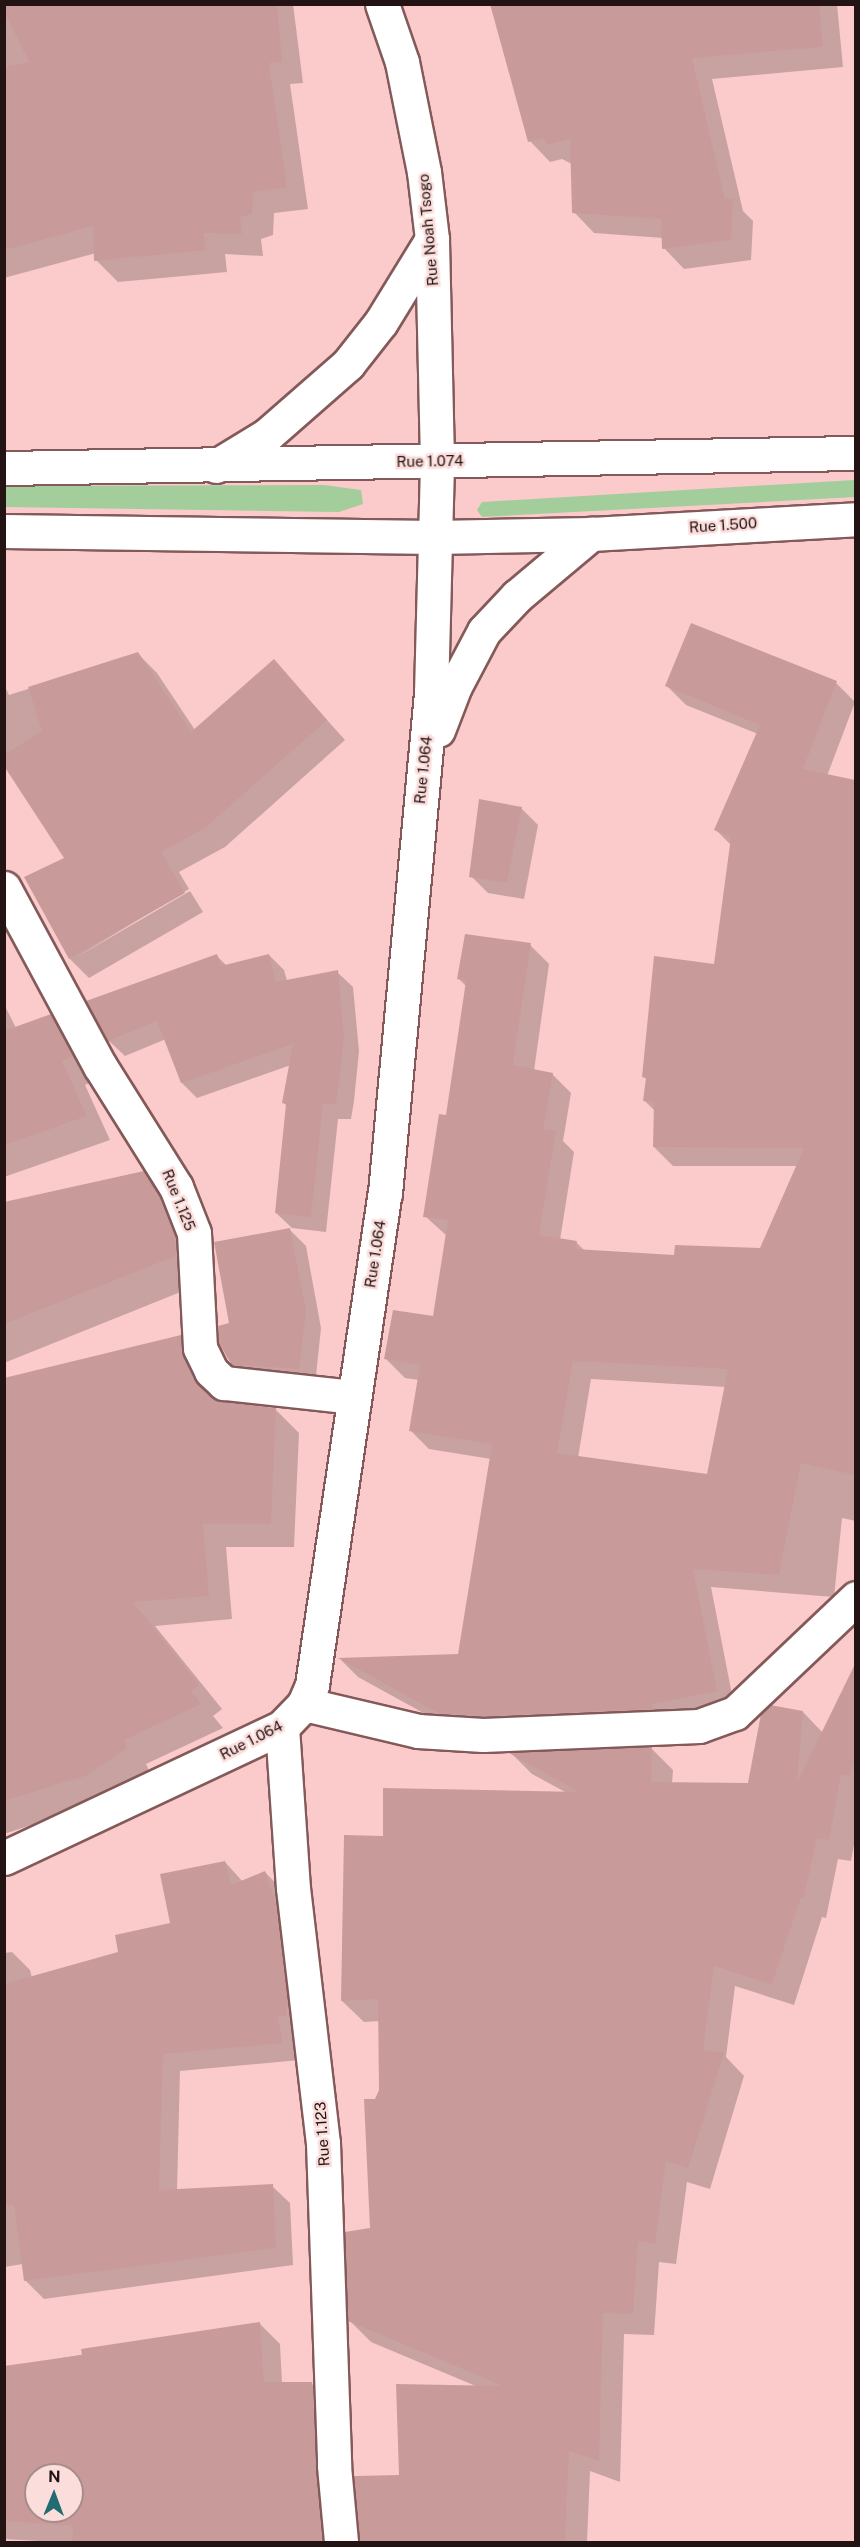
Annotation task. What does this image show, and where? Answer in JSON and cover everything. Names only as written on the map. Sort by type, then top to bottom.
[{"type":"main road","name":"Rue Noah Tsogo","points":[[382,4],[402,62],[424,172],[432,239],[436,461]]},
{"type":"main road","points":[[216,466],[267,435],[348,364],[381,322],[432,239]]},
{"type":"main road","name":"Rue 1.074","points":[[4,468],[855,453]]},
{"type":"main road","name":"Rue 1.064","points":[[4,1858],[293,1716],[312,1685],[324,1616],[352,1397],[385,1193],[431,693],[436,461]]},
{"type":"main road","name":"Rue 1.500","points":[[591,534],[855,519]]},
{"type":"main road","points":[[4,531],[435,537],[591,534]]},
{"type":"main road","points":[[420,802],[438,728],[484,632],[517,596],[591,534]]},
{"type":"main road","name":"Rue 1.125","points":[[4,888],[100,1066],[176,1187],[194,1233],[200,1348],[210,1371],[224,1383],[352,1397]]},
{"type":"main road","points":[[293,1716],[363,1721],[429,1732],[483,1735],[699,1726],[735,1713],[855,1598]]},
{"type":"main road","name":"Rue 1.123","points":[[293,1716],[293,1888],[323,2143],[334,2466],[341,2542]]},
{"type":"green space","points":[[855,480],[855,497],[482,517],[477,510],[482,502]]},
{"type":"green space","points":[[324,485],[361,490],[363,504],[339,512],[5,507],[5,486]]},
{"type":"building","points":[[4,4],[277,4],[282,62],[269,63],[287,187],[253,192],[252,214],[240,217],[242,234],[204,233],[206,250],[94,261],[93,226],[4,250],[4,67],[29,62],[4,12]]},
{"type":"building","points":[[490,4],[819,4],[823,47],[692,58],[725,199],[733,199],[731,240],[662,249],[661,219],[572,213],[570,139],[546,145],[544,138],[528,142]]},
{"type":"building","points":[[691,623],[837,681],[803,769],[855,780],[855,1475],[801,1463],[779,1575],[693,1569],[717,1691],[652,1704],[652,1709],[483,1716],[438,1713],[338,1658],[458,1654],[492,1444],[409,1431],[420,1365],[384,1359],[393,1310],[433,1316],[448,1220],[423,1217],[439,1114],[446,1115],[466,981],[457,979],[465,934],[531,943],[513,1065],[553,1073],[543,1129],[556,1131],[539,1235],[577,1241],[575,1249],[674,1255],[675,1245],[760,1248],[804,1148],[653,1147],[654,1102],[643,1101],[646,1078],[642,1077],[654,956],[714,964],[731,837],[714,830],[760,725],[665,686]],"holes":[[[573,1361],[728,1369],[707,1474],[557,1453]]]},
{"type":"building","points":[[138,652],[191,732],[274,659],[327,720],[205,828],[161,852],[185,893],[69,959],[24,877],[64,858],[4,766],[4,755],[42,731],[28,687]]},
{"type":"building","points":[[479,799],[522,807],[507,883],[469,877]]},
{"type":"building","points":[[217,954],[221,966],[269,954],[276,982],[338,970],[344,1035],[339,1085],[336,1104],[323,1104],[311,1217],[275,1213],[286,1104],[282,1103],[293,1044],[181,1083],[157,1021],[108,1041],[86,1001]]},
{"type":"building","points":[[51,1014],[73,1056],[62,1061],[87,1116],[4,1145],[4,1031]]},
{"type":"building","points":[[144,1171],[159,1195],[175,1237],[176,1256],[4,1324],[4,1202]]},
{"type":"building","points":[[290,1228],[306,1311],[299,1369],[232,1365],[219,1343],[218,1326],[229,1323],[214,1242]]},
{"type":"building","points":[[181,1335],[183,1356],[194,1379],[211,1397],[222,1402],[276,1408],[271,1524],[203,1524],[209,1596],[133,1602],[199,1685],[191,1691],[201,1704],[124,1740],[127,1749],[85,1776],[4,1801],[4,1378]]},
{"type":"building","points":[[855,1664],[855,1756],[850,1776],[841,1775],[829,1840],[817,1838],[804,1897],[801,1897],[772,1984],[714,1966],[703,2050],[724,2053],[688,2168],[666,2161],[655,2244],[638,2241],[633,2314],[603,2313],[599,2461],[569,2451],[565,2542],[359,2542],[354,2476],[399,2475],[396,2384],[503,2386],[348,2321],[345,2232],[370,2228],[364,2099],[375,2099],[379,2090],[378,1999],[341,2001],[344,1835],[383,1836],[383,1788],[579,1792],[509,1753],[652,1747],[651,1782],[748,1783],[761,1714],[770,1705],[803,1711],[797,1783]]},
{"type":"building","points":[[225,1861],[231,1885],[265,1871],[276,1904],[288,2004],[286,2016],[278,2016],[283,2043],[163,2054],[159,2190],[273,2184],[276,2248],[24,2281],[14,2205],[4,2206],[4,1984],[118,1952],[115,1935],[170,1923],[160,1874]]},
{"type":"building","points":[[260,2322],[264,2382],[312,2382],[322,2542],[72,2542],[73,2526],[32,2523],[84,2523],[84,2463],[24,2463],[24,2522],[4,2521],[4,2366],[82,2355],[81,2349]]}]
